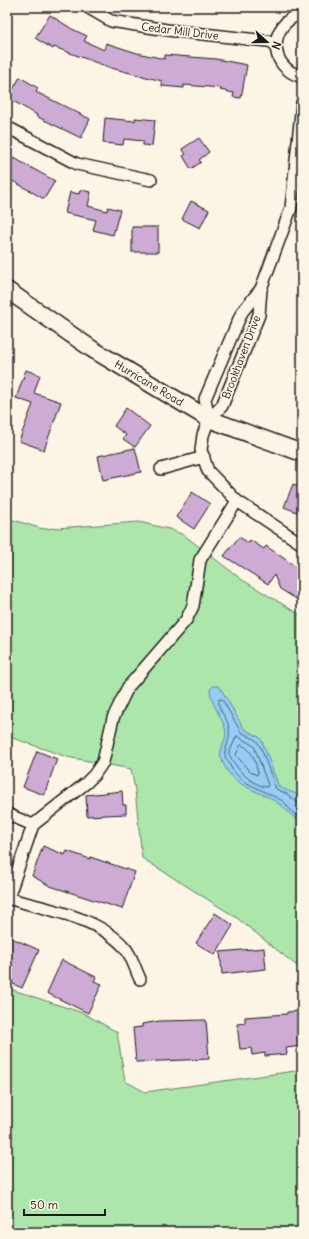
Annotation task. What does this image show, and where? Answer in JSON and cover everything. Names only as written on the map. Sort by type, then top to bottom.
[{"type":"street","name":"Cedar Mill Drive","points":[[87,7],[110,21],[167,30],[276,42]]},
{"type":"street","points":[[302,13],[292,17],[284,23],[276,42],[276,52],[286,69],[302,76]]},
{"type":"street","name":"Brookhaven Drive","points":[[209,419],[222,406],[259,315],[261,289],[291,208],[302,103]]},
{"type":"street","points":[[7,127],[77,164],[152,180]]},
{"type":"street","name":"Brookhaven Drive","points":[[209,419],[204,399],[242,312],[261,289]]},
{"type":"street","name":"Hurricane Road","points":[[7,290],[92,349],[209,419],[302,453]]},
{"type":"street","points":[[209,419],[201,450],[208,471],[237,501],[302,544]]},
{"type":"street","points":[[161,469],[204,457]]},
{"type":"street","points":[[140,979],[126,949],[110,933],[87,922],[7,898],[33,825],[86,783],[103,762],[113,718],[128,687],[186,620],[194,606],[200,560],[237,501]]},
{"type":"street","points":[[7,814],[33,825]]},
{"type":"green space","points":[[7,518],[43,529],[139,522],[169,529],[184,535],[241,579],[302,616],[302,970],[237,918],[142,858],[135,790],[131,769],[67,757],[7,736]]},
{"type":"green space","points":[[7,988],[83,1013],[117,1032],[125,1081],[145,1092],[302,1070],[302,1232],[7,1232]]},
{"type":"water","points":[[213,686],[218,686],[221,689],[244,729],[259,737],[262,741],[279,787],[296,794],[301,802],[302,821],[298,820],[284,807],[273,800],[238,782],[225,768],[220,754],[226,732],[210,694],[210,689]]},
{"type":"building","points":[[50,15],[72,29],[87,36],[84,41],[104,50],[106,43],[137,53],[165,59],[165,55],[216,59],[247,65],[241,98],[233,97],[234,93],[220,90],[221,88],[184,85],[184,88],[162,86],[162,81],[111,68],[54,47],[53,49],[35,38]]},
{"type":"building","points":[[20,77],[38,88],[36,92],[90,119],[81,138],[36,116],[37,115],[8,98]]},
{"type":"building","points":[[105,118],[135,121],[135,118],[155,120],[152,146],[143,145],[143,141],[124,139],[123,145],[103,143]]},
{"type":"building","points":[[199,138],[209,152],[199,160],[201,162],[191,169],[183,156],[186,154],[182,149]]},
{"type":"building","points":[[7,158],[12,161],[14,158],[55,181],[44,199],[13,181],[7,193]]},
{"type":"building","points":[[80,190],[91,192],[88,206],[107,211],[108,207],[120,210],[113,235],[93,230],[96,220],[65,213],[70,192],[79,194]]},
{"type":"building","points":[[191,201],[209,210],[200,228],[182,219]]},
{"type":"building","points":[[132,227],[158,227],[158,252],[132,252]]},
{"type":"building","points":[[26,370],[40,375],[34,393],[61,402],[44,450],[19,441],[33,404],[16,398]]},
{"type":"building","points":[[126,408],[150,426],[135,447],[123,439],[126,435],[114,426]]},
{"type":"building","points":[[135,448],[141,472],[103,480],[98,456]]},
{"type":"building","points":[[293,484],[302,488],[302,514],[284,507]]},
{"type":"building","points":[[192,492],[210,504],[194,529],[176,517]]},
{"type":"building","points":[[239,537],[249,543],[250,540],[264,549],[266,546],[302,571],[302,594],[298,600],[280,589],[274,575],[268,584],[224,556]]},
{"type":"building","points":[[37,751],[57,759],[44,795],[23,787]]},
{"type":"building","points":[[122,791],[123,805],[126,805],[126,814],[87,816],[86,795]]},
{"type":"building","points":[[43,846],[65,855],[67,851],[135,872],[122,909],[50,886],[32,876]]},
{"type":"building","points":[[215,913],[233,925],[215,955],[196,943]]},
{"type":"building","points":[[7,936],[39,950],[22,988],[7,981]]},
{"type":"building","points":[[264,948],[266,969],[222,974],[220,952]]},
{"type":"building","points":[[62,960],[96,977],[94,981],[102,984],[88,1013],[47,993]]},
{"type":"building","points":[[302,1011],[302,1046],[286,1048],[287,1054],[265,1056],[265,1053],[252,1055],[251,1048],[240,1049],[237,1024],[245,1023],[245,1017],[287,1014],[287,1012]]},
{"type":"building","points":[[206,1020],[209,1059],[136,1062],[133,1028],[142,1027],[142,1024],[160,1021]]}]
